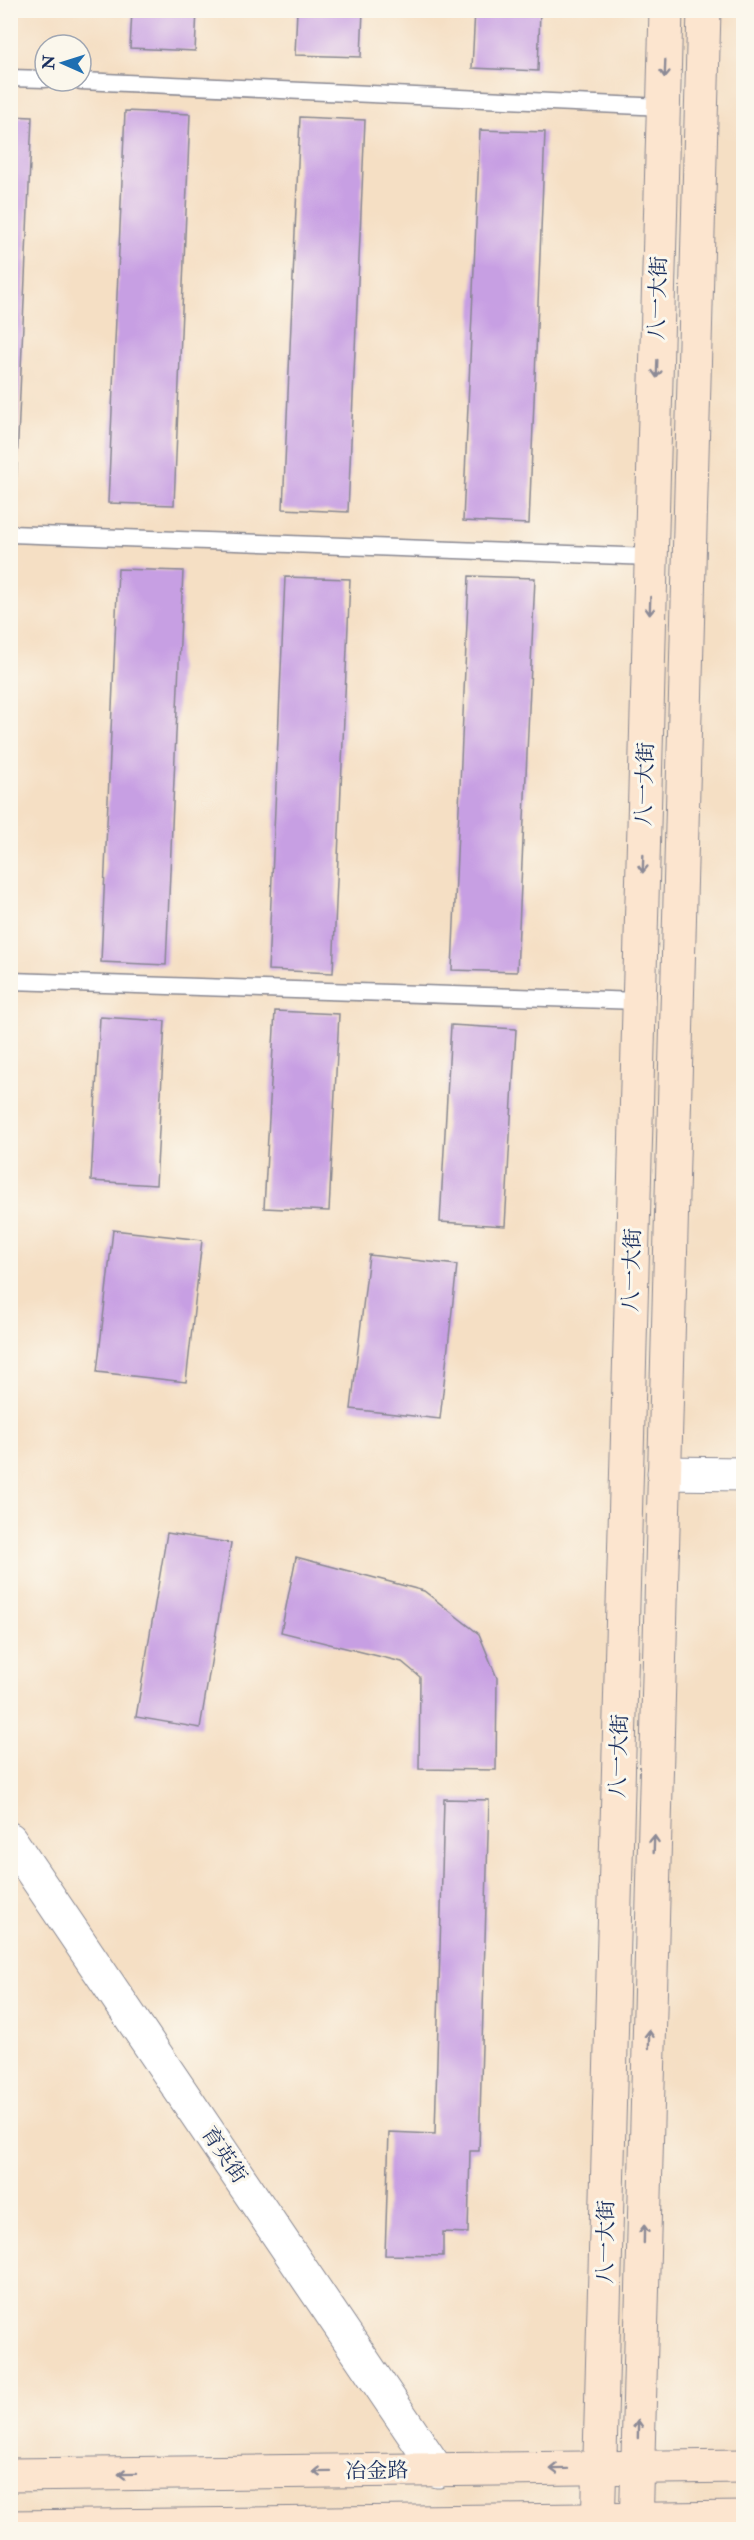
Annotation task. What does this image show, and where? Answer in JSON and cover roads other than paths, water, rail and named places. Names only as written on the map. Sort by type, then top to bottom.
[{"type":"street","name":"八一大街","points":[[598,2525],[666,10]]},
{"type":"street","name":"八一大街","points":[[636,2525],[704,10]]},
{"type":"street","points":[[664,1473],[744,1474]]},
{"type":"street","name":"育英街","points":[[10,1839],[438,2470]]},
{"type":"street","name":"冶金路","points":[[10,2475],[744,2466]]},
{"type":"street","points":[[10,2527],[636,2525],[744,2518]]},
{"type":"lane","points":[[10,78],[33,79]]},
{"type":"lane","points":[[93,82],[664,107]]},
{"type":"lane","points":[[10,534],[651,557]]},
{"type":"lane","points":[[10,981],[639,1001]]}]
